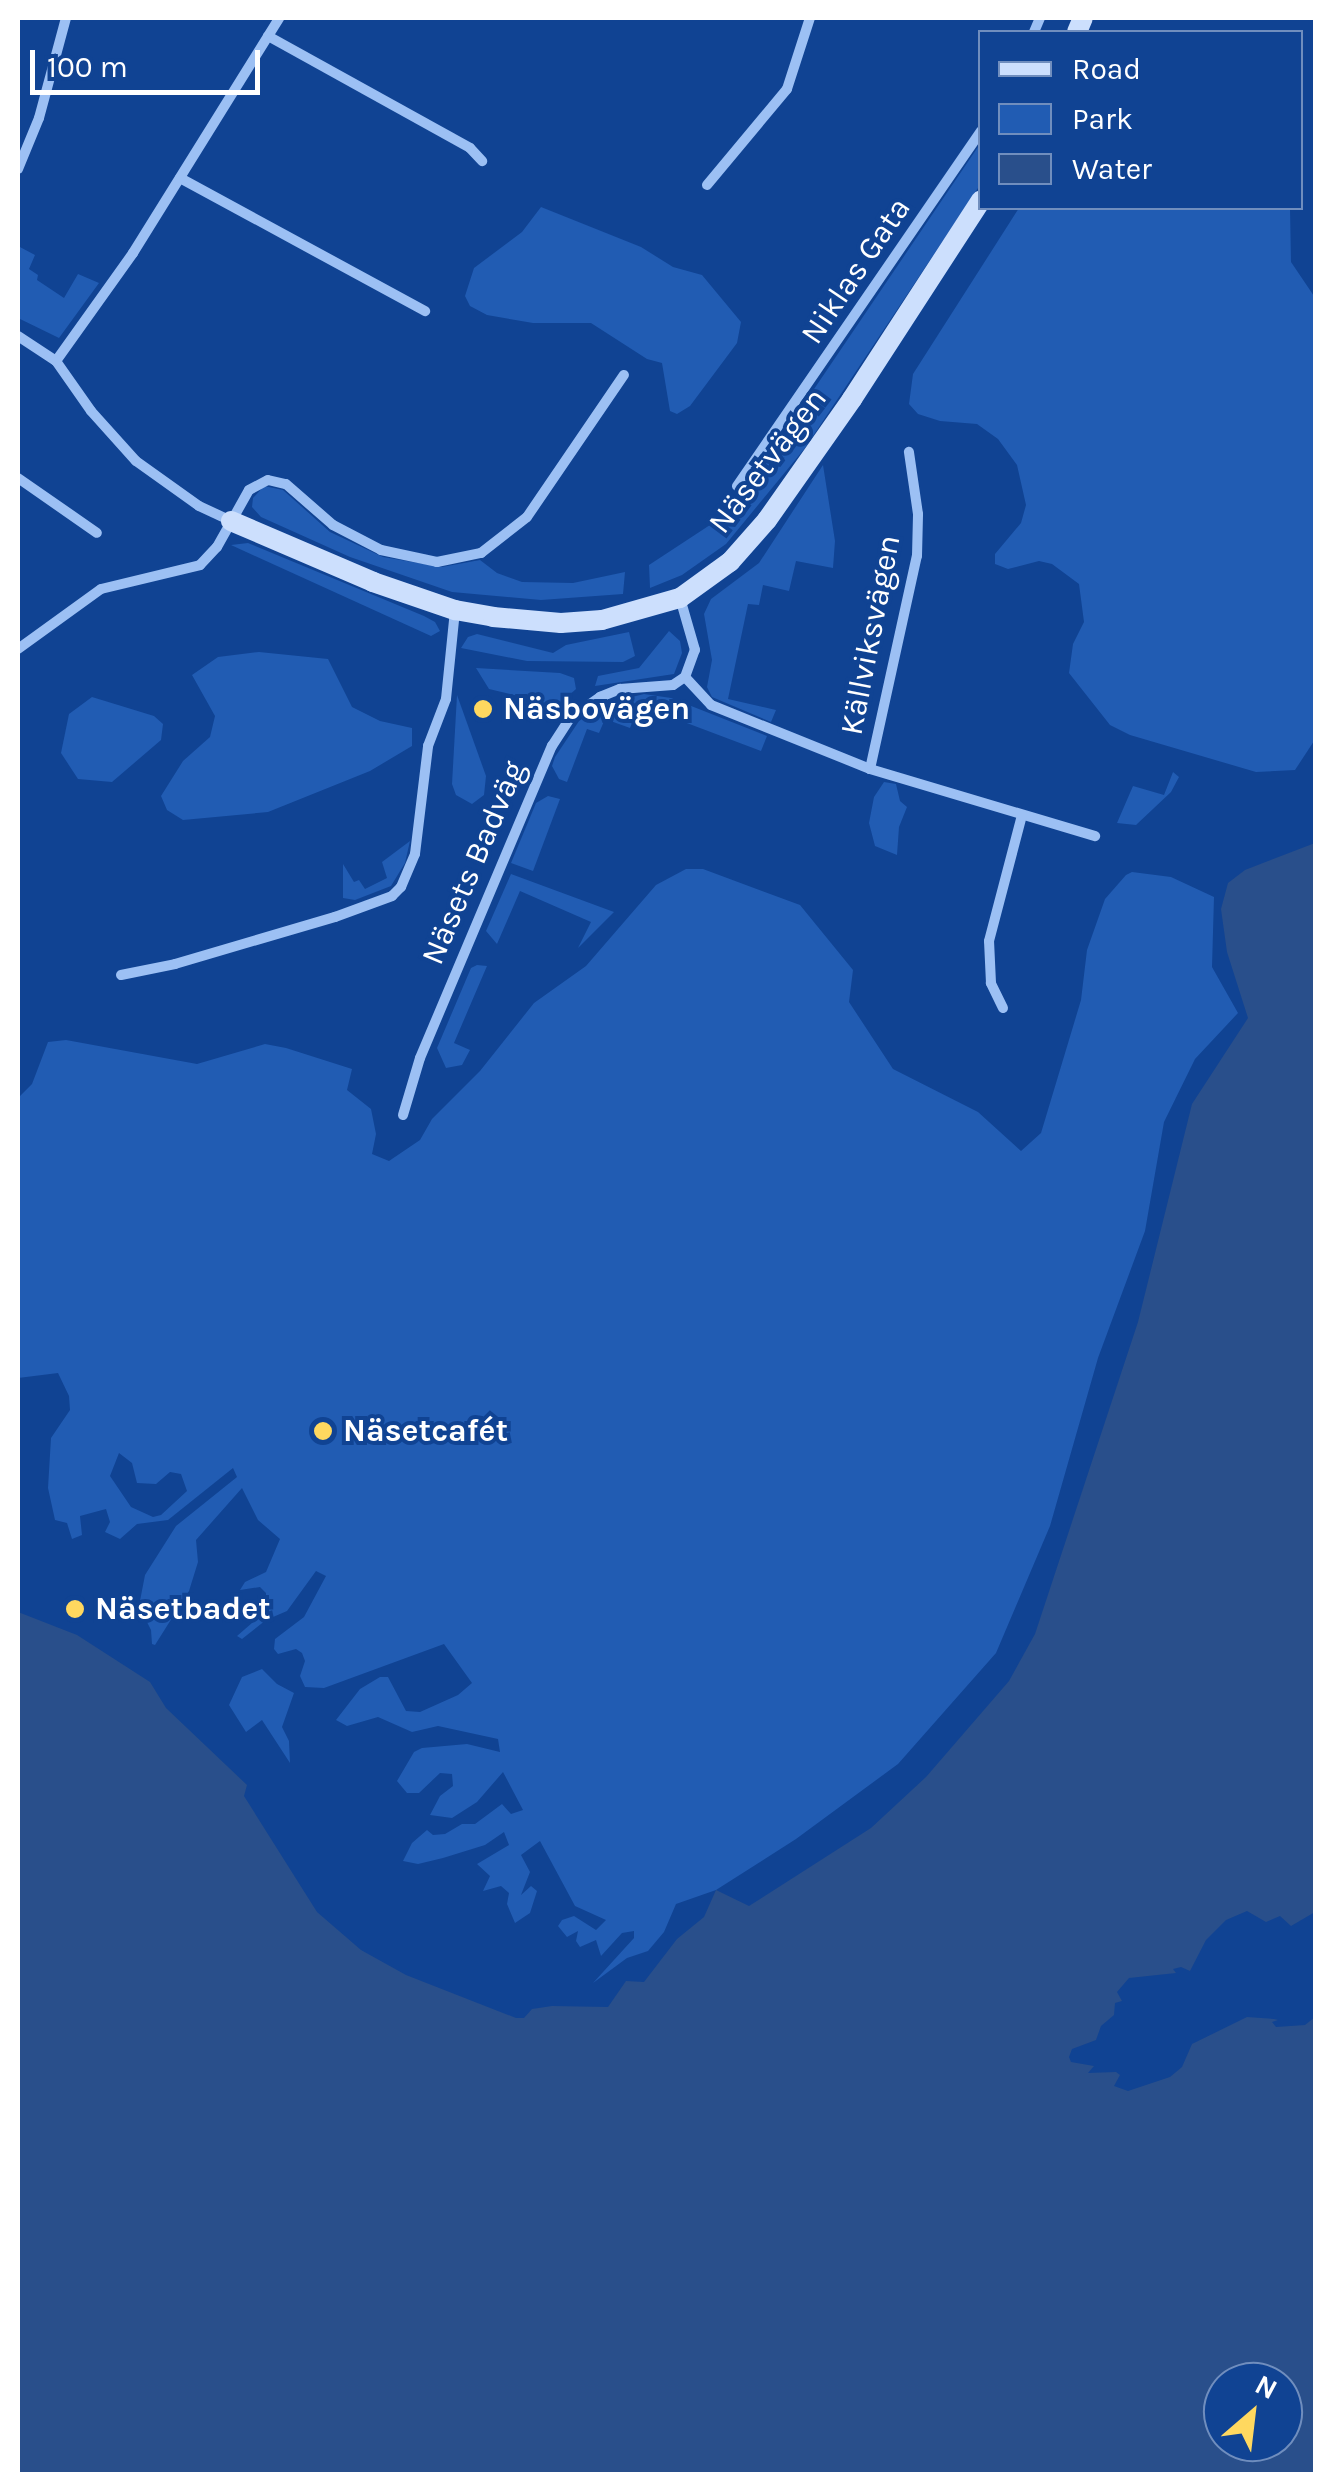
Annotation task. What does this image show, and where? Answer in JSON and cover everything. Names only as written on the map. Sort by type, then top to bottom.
[{"type":"street","points":[[18,169],[39,118],[66,18]]},
{"type":"street","points":[[56,361],[180,178],[279,18]]},
{"type":"street","points":[[707,186],[787,89],[810,18]]},
{"type":"street","points":[[268,36],[470,148],[482,161]]},
{"type":"street","name":"Niklas Gata","points":[[737,486],[762,456],[978,134]]},
{"type":"street","points":[[180,178],[426,312]]},
{"type":"street","name":"Näsetvägen","points":[[231,521],[373,582],[455,610],[561,622],[602,620],[680,598],[730,562],[767,520],[852,399],[978,203]]},
{"type":"street","points":[[18,336],[56,361],[91,412],[136,461],[199,506],[231,521]]},
{"type":"street","points":[[18,649],[101,589],[200,565],[218,547],[257,483],[279,481],[332,525],[381,550],[437,562],[467,558],[500,540],[527,516],[624,376]]},
{"type":"street","name":"Källviksvägen","points":[[870,769],[917,556],[918,514],[910,452]]},
{"type":"street","points":[[18,478],[96,532]]},
{"type":"street","points":[[680,598],[694,650],[685,677]]},
{"type":"street","points":[[122,974],[175,964],[335,917],[392,896],[401,887],[415,854],[428,746],[446,699],[455,610]]},
{"type":"street","name":"Källviksvägen","points":[[685,677],[711,705],[870,769],[1094,836]]},
{"type":"street","name":"Näsets Badväg","points":[[403,1115],[420,1058],[560,730],[582,707],[600,697],[620,689],[673,685],[685,677]]},
{"type":"street","points":[[1003,1008],[991,982],[989,941],[1022,815]]},
{"type":"green space","points":[[978,147],[978,188],[805,448],[726,544],[682,575],[650,588],[649,565],[713,523],[766,460]]},
{"type":"green space","points":[[541,207],[641,247],[673,267],[702,275],[741,322],[737,343],[690,406],[677,414],[670,411],[662,363],[647,359],[591,323],[533,323],[487,315],[470,306],[465,296],[474,268],[522,232]]},
{"type":"green space","points":[[1018,210],[1290,210],[1291,262],[1316,299],[1316,738],[1295,770],[1256,772],[1130,735],[1110,725],[1069,673],[1073,644],[1084,622],[1079,584],[1052,564],[1039,561],[1008,569],[995,564],[995,554],[1021,523],[1026,505],[1017,465],[998,439],[977,424],[940,421],[918,414],[909,404],[913,374]]},
{"type":"green space","points":[[18,246],[35,255],[29,269],[38,275],[37,280],[64,298],[78,274],[99,283],[59,338],[18,318]]},
{"type":"green space","points":[[823,465],[835,541],[833,568],[796,561],[789,591],[763,585],[759,605],[748,604],[728,699],[776,710],[771,722],[712,697],[707,687],[712,660],[704,614],[711,599],[759,563]]},
{"type":"green space","points":[[264,486],[283,490],[330,532],[383,557],[442,567],[480,560],[497,573],[522,582],[573,583],[625,572],[623,594],[541,600],[452,592],[350,557],[261,517],[252,507],[253,498]]},
{"type":"green space","points":[[248,543],[424,616],[435,622],[440,631],[431,636],[231,545]]},
{"type":"green space","points":[[669,631],[680,641],[682,653],[674,674],[595,686],[598,676],[639,668]]},
{"type":"green space","points":[[629,632],[635,656],[623,662],[527,661],[461,648],[468,637],[477,634],[553,653],[566,645]]},
{"type":"green space","points":[[259,652],[328,659],[352,707],[380,721],[412,728],[412,746],[370,771],[268,812],[183,820],[167,810],[161,796],[183,761],[210,737],[215,716],[192,675],[218,657]]},
{"type":"green space","points":[[476,668],[560,673],[574,678],[576,689],[544,718],[522,709],[528,708],[531,699],[489,689]]},
{"type":"green space","points":[[644,694],[671,698],[767,736],[761,751],[639,705],[630,728],[605,719],[599,733],[587,729],[567,782],[559,779],[552,766],[555,757],[579,721],[604,704]]},
{"type":"green space","points":[[457,695],[486,776],[484,795],[472,804],[456,795],[452,784]]},
{"type":"green space","points":[[92,697],[154,716],[163,724],[161,740],[112,782],[78,779],[61,753],[69,714]]},
{"type":"green space","points":[[1173,772],[1179,777],[1171,792],[1136,825],[1117,823],[1133,786],[1164,795]]},
{"type":"green space","points":[[884,782],[896,784],[900,801],[907,807],[899,827],[897,855],[875,846],[869,823],[874,797]]},
{"type":"green space","points":[[548,796],[560,799],[533,871],[511,863],[536,803]]},
{"type":"green space","points":[[410,841],[405,863],[391,886],[355,900],[343,898],[343,864],[354,882],[359,880],[365,889],[387,878],[382,862]]},
{"type":"green space","points":[[686,869],[703,869],[800,905],[853,970],[849,1002],[893,1069],[978,1112],[1021,1151],[1041,1133],[1081,1000],[1087,950],[1105,899],[1126,875],[1132,872],[1171,877],[1214,897],[1212,967],[1238,1013],[1195,1059],[1164,1122],[1145,1231],[1098,1358],[1050,1526],[996,1653],[898,1764],[796,1839],[716,1890],[676,1904],[664,1932],[648,1951],[627,1958],[593,1983],[634,1938],[634,1931],[622,1933],[601,1956],[596,1940],[580,1947],[576,1941],[578,1931],[567,1937],[558,1926],[562,1920],[574,1916],[596,1930],[606,1920],[575,1906],[540,1841],[521,1855],[530,1872],[521,1895],[531,1886],[537,1891],[530,1913],[515,1923],[507,1904],[509,1893],[501,1886],[483,1891],[490,1876],[477,1864],[509,1845],[504,1832],[485,1845],[443,1858],[418,1864],[403,1861],[412,1843],[427,1830],[433,1835],[445,1834],[462,1824],[475,1824],[502,1804],[511,1814],[523,1810],[503,1772],[477,1802],[452,1818],[430,1815],[440,1796],[453,1786],[452,1774],[440,1773],[419,1793],[407,1793],[397,1781],[414,1752],[422,1748],[467,1744],[500,1752],[498,1739],[438,1726],[412,1732],[378,1717],[347,1726],[336,1720],[360,1689],[380,1677],[388,1677],[406,1711],[420,1712],[458,1695],[472,1683],[444,1644],[324,1688],[305,1687],[300,1676],[305,1661],[302,1653],[296,1649],[278,1654],[274,1649],[275,1639],[304,1617],[326,1576],[316,1571],[287,1611],[266,1620],[242,1639],[237,1636],[266,1611],[266,1593],[260,1587],[240,1590],[245,1582],[266,1572],[280,1539],[258,1520],[242,1488],[196,1540],[198,1562],[189,1591],[155,1645],[152,1644],[151,1630],[139,1606],[145,1575],[176,1526],[237,1477],[233,1468],[168,1520],[137,1524],[120,1539],[105,1532],[110,1522],[106,1509],[80,1516],[82,1535],[72,1539],[67,1523],[55,1520],[48,1488],[51,1438],[70,1410],[69,1396],[58,1373],[18,1378],[18,1098],[32,1084],[48,1042],[66,1040],[197,1064],[265,1044],[352,1069],[347,1090],[371,1109],[376,1134],[372,1154],[389,1161],[420,1140],[432,1119],[480,1071],[534,1003],[586,966],[656,885]],"holes":[[[119,1453],[132,1463],[137,1483],[156,1484],[170,1472],[181,1474],[187,1491],[161,1515],[153,1517],[131,1507],[110,1476]]]},
{"type":"green space","points":[[511,874],[614,912],[578,948],[591,922],[520,891],[497,944],[486,931]]},
{"type":"green space","points":[[487,966],[454,1043],[470,1050],[462,1065],[446,1068],[437,1048],[471,968]]},
{"type":"green space","points":[[262,1669],[294,1693],[282,1727],[289,1741],[290,1763],[262,1720],[246,1732],[229,1705],[242,1677]]},
{"type":"water","points":[[1315,843],[1315,1912],[1291,1926],[1280,1916],[1266,1922],[1247,1911],[1226,1920],[1206,1940],[1190,1971],[1181,1967],[1173,1969],[1176,1973],[1129,1978],[1117,1992],[1122,2001],[1115,2003],[1114,2015],[1101,2026],[1096,2040],[1072,2049],[1069,2057],[1071,2062],[1094,2066],[1088,2073],[1116,2072],[1120,2075],[1114,2086],[1128,2091],[1170,2077],[1182,2067],[1192,2044],[1247,2017],[1278,2020],[1272,2022],[1276,2027],[1305,2025],[1315,2017],[1315,2474],[18,2474],[18,1612],[77,1635],[150,1682],[166,1708],[247,1785],[244,1796],[317,1912],[361,1950],[406,1975],[516,2018],[524,2018],[532,2009],[552,2006],[608,2007],[626,1981],[644,1982],[677,1939],[704,1917],[716,1890],[749,1906],[871,1828],[926,1777],[1009,1681],[1035,1634],[1138,1322],[1192,1104],[1248,1018],[1227,952],[1221,909],[1228,883],[1245,870]]},
{"type":"place","name":"Näsbovägen","points":[[483,709]]},
{"type":"place","name":"Näsetcafét","points":[[323,1431]]},
{"type":"place","name":"Näsetbadet","points":[[75,1609]]}]
